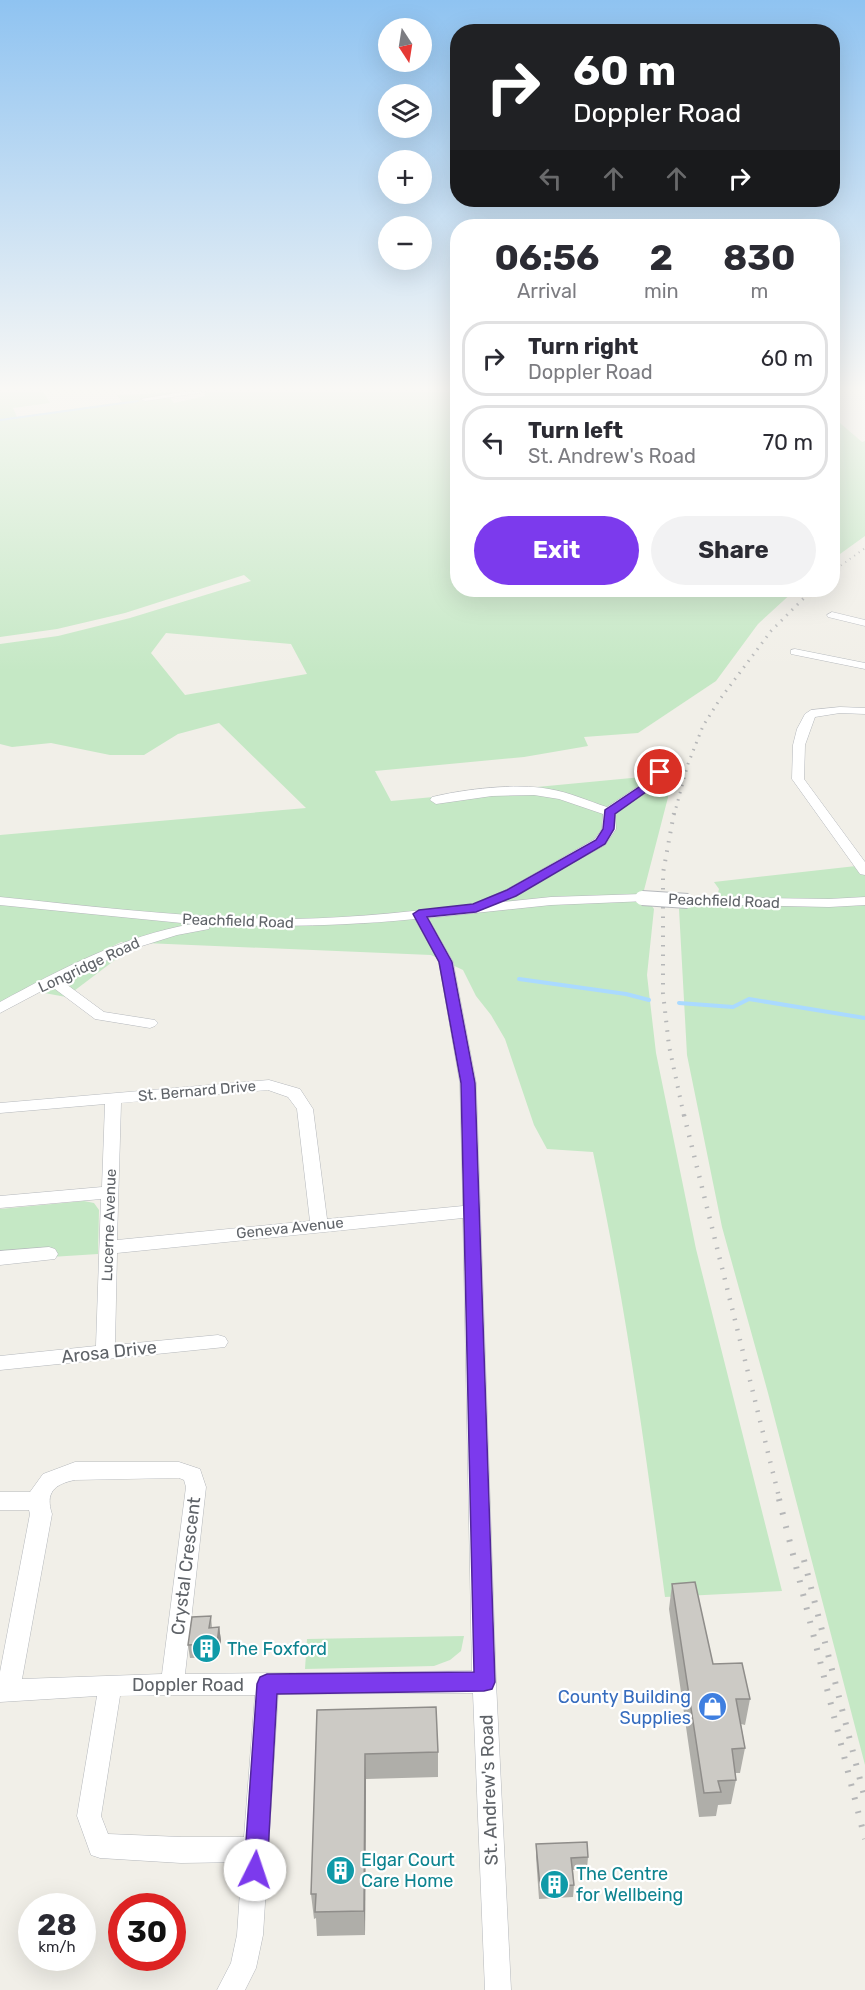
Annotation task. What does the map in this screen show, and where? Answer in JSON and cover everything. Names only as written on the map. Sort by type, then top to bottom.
[{"type":"street","points":[[832,615],[865,623]]},
{"type":"street","points":[[795,652],[865,666]]},
{"type":"street","points":[[865,711],[840,710],[811,714],[805,722],[799,751],[798,779],[865,871]]},
{"type":"street","points":[[436,800],[525,791],[545,792],[569,797],[609,812],[649,785],[660,772]]},
{"type":"street","name":"Peachfield Road","points":[[476,908],[511,893],[600,842],[609,829],[609,812]]},
{"type":"street","name":"Peachfield Road","points":[[0,901],[140,916],[252,922],[367,920],[551,901],[642,898],[829,903],[865,901]]},
{"type":"street","name":"St. Andrew's Road","points":[[419,914],[446,962],[468,1083],[484,1682],[498,1990]]},
{"type":"street","name":"Longridge Road","points":[[0,1008],[52,980],[138,940],[199,927],[252,922]]},
{"type":"street","points":[[52,980],[100,1016],[150,1023]]},
{"type":"street","name":"St. Bernard Drive","points":[[0,1108],[269,1086],[294,1093],[305,1109],[319,1225]]},
{"type":"street","name":"Lucerne Avenue","points":[[105,1353],[113,1098]]},
{"type":"street","points":[[0,1202],[109,1192]]},
{"type":"street","name":"Geneva Avenue","points":[[109,1247],[471,1211]]},
{"type":"street","points":[[0,1258],[49,1254]]},
{"type":"street","name":"Arosa Drive","points":[[0,1363],[218,1342]]},
{"type":"street","name":"Crystal Crescent","points":[[37,1501],[40,1490],[49,1480],[61,1473],[179,1470],[192,1475],[196,1486],[172,1684]]},
{"type":"street","points":[[0,1501],[37,1501],[40,1514],[8,1644],[4,1691]]},
{"type":"street","name":"Doppler Road","points":[[4,1691],[110,1685],[484,1682]]},
{"type":"street","points":[[230,1990],[243,1968],[250,1935],[267,1684]]},
{"type":"street","points":[[110,1685],[89,1816],[100,1846],[181,1850],[257,1849]]},
{"type":"green space","points":[[0,485],[450,485],[450,597],[787,597],[758,624],[716,681],[638,733],[584,737],[588,746],[524,757],[375,771],[391,801],[663,775],[673,778],[643,894],[654,909],[647,975],[656,1053],[696,1249],[782,1591],[665,1597],[625,1318],[593,1152],[547,1149],[534,1125],[505,1039],[491,1015],[476,996],[463,970],[431,955],[121,942],[0,1003],[0,835],[306,808],[219,723],[178,734],[144,755],[110,755],[51,743],[12,747],[0,744],[0,644],[58,636],[130,618],[251,581],[244,575],[125,613],[57,629],[0,637]],"holes":[[[166,633],[291,644],[307,674],[185,695],[151,653]]]},
{"type":"green space","points":[[840,485],[865,485],[865,536],[840,554]]},
{"type":"green space","points":[[865,865],[865,1765],[768,1393],[722,1227],[687,1055],[679,909],[690,898],[717,897],[719,889],[714,882]]},
{"type":"green space","points":[[132,947],[66,997],[39,992],[88,966]]},
{"type":"green space","points":[[84,1201],[94,1203],[99,1210],[98,1254],[51,1257],[0,1253],[0,1209]]},
{"type":"green space","points":[[464,1636],[461,1651],[450,1660],[434,1666],[305,1669],[307,1639]]},
{"type":"building","name":"County Building Supplies","points":[[695,1582],[713,1664],[742,1663],[750,1699],[736,1699],[745,1748],[732,1749],[736,1780],[718,1781],[721,1792],[704,1793],[672,1584]]},
{"type":"building","points":[[211,1616],[209,1628],[219,1627],[217,1644],[188,1645],[192,1617]]},
{"type":"building","name":"Elgar Court Care Home","points":[[436,1707],[438,1752],[365,1754],[364,1911],[315,1912],[316,1894],[311,1894],[317,1710]]},
{"type":"building","points":[[587,1842],[588,1857],[571,1858],[574,1885],[540,1887],[536,1844]]},
{"type":"waterway","points":[[519,979],[626,994],[649,1000]]},
{"type":"waterway","points":[[679,1003],[733,1007],[749,999],[865,1018]]},
{"type":"railway","points":[[840,566],[865,548]]},
{"type":"railway","points":[[674,815],[688,764],[703,726],[720,699],[771,631],[805,597]]},
{"type":"railway","points":[[674,813],[663,873],[663,993],[669,1046],[684,1116]]},
{"type":"railway","points":[[684,1115],[780,1501]]},
{"type":"railway","points":[[779,1499],[865,1839]]},
{"type":"railway","points":[[804,1560],[865,1799]]},
{"type":"place","name":"The Foxford","points":[[206,1649]]},
{"type":"place","name":"County Building Supplies","points":[[712,1707]]},
{"type":"place","name":"Elgar Court Care Home","points":[[340,1870]]},
{"type":"place","name":"The Centre for Wellbeing","points":[[555,1884]]},
{"type":"route","points":[[255,1870],[267,1684],[484,1682],[468,1083],[446,962],[419,914],[476,908],[511,893],[578,856],[600,842],[609,829],[609,812],[649,785],[660,772]]}]
